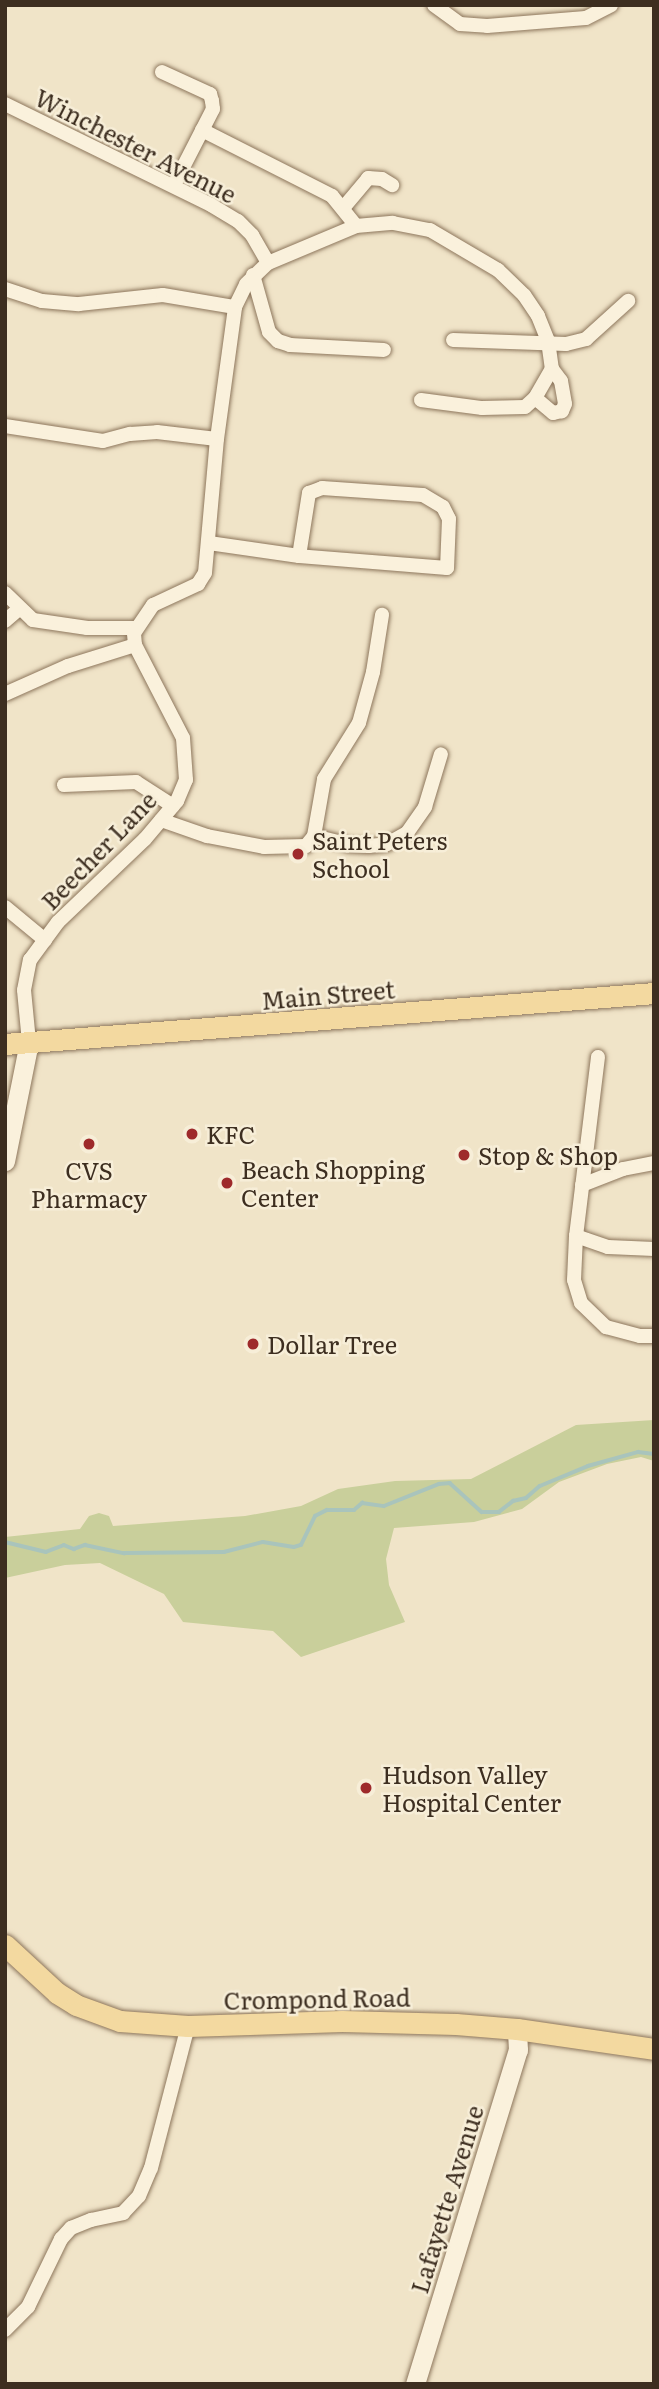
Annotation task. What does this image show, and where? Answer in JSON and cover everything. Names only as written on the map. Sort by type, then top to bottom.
[{"type":"main road","name":"Main Street","points":[[5,1044],[654,993]]},
{"type":"main road","name":"Crompond Road","points":[[5,1945],[40,1980],[76,2005],[120,2021],[188,2026],[368,2021],[517,2029],[654,2049]]},
{"type":"street","points":[[433,5],[460,24],[498,26],[611,5]]},
{"type":"street","points":[[162,72],[210,94],[213,109],[174,185]]},
{"type":"street","name":"Winchester Avenue","points":[[5,104],[174,185],[238,221],[262,247],[268,262]]},
{"type":"street","points":[[202,130],[332,196],[344,207],[356,226]]},
{"type":"street","points":[[344,207],[368,178],[382,179],[392,185]]},
{"type":"street","points":[[5,694],[68,666],[135,645],[136,628],[153,605],[198,584],[205,573],[217,439],[235,307],[254,275],[268,262],[356,226],[393,223],[430,230],[498,270],[524,295],[538,316],[548,341],[552,369],[561,381],[565,404],[562,411],[548,412],[535,398]]},
{"type":"street","points":[[254,275],[269,332],[278,341],[290,345],[384,350]]},
{"type":"street","points":[[5,289],[54,302],[118,302],[163,295],[235,307]]},
{"type":"street","points":[[453,340],[548,341],[566,344],[586,339],[628,301]]},
{"type":"street","points":[[421,400],[524,407],[535,398],[552,369]]},
{"type":"street","points":[[5,426],[103,441],[130,434],[157,432],[217,439]]},
{"type":"street","points":[[209,543],[299,555],[447,568],[449,519],[443,507],[423,495],[322,488],[309,493],[299,555]]},
{"type":"street","points":[[5,593],[33,620],[87,628],[136,628]]},
{"type":"street","points":[[5,621],[19,609]]},
{"type":"street","points":[[161,820],[207,836],[264,847],[306,846],[314,836],[324,779],[359,723],[373,672],[382,615]]},
{"type":"street","name":"Beecher Lane","points":[[29,1042],[24,990],[30,960],[58,922],[161,820],[173,806],[186,780],[183,738],[135,645]]},
{"type":"street","points":[[314,836],[349,845],[369,846],[387,844],[407,833],[415,827],[425,807],[440,754]]},
{"type":"street","points":[[65,785],[136,782],[173,806]]},
{"type":"street","points":[[5,907],[45,940]]},
{"type":"street","points":[[5,1161],[29,1042]]},
{"type":"street","points":[[597,1057],[576,1236],[574,1280],[581,1303],[606,1326],[631,1335],[654,1336]]},
{"type":"street","points":[[582,1185],[623,1169],[654,1163]]},
{"type":"street","points":[[576,1236],[623,1249],[654,1249]]},
{"type":"street","points":[[5,2330],[28,2308],[61,2239],[72,2228],[123,2213],[133,2206],[151,2168],[188,2026]]},
{"type":"street","name":"Lafayette Avenue","points":[[415,2384],[518,2050],[517,2029]]},
{"type":"green space","points":[[654,1420],[654,1461],[641,1457],[607,1464],[559,1482],[522,1509],[474,1522],[394,1528],[386,1559],[389,1585],[405,1622],[301,1657],[273,1631],[183,1622],[164,1594],[100,1563],[65,1565],[5,1578],[5,1537],[80,1529],[89,1516],[99,1513],[109,1516],[113,1526],[245,1516],[301,1506],[338,1489],[395,1481],[471,1479],[576,1425]]},
{"type":"waterway","points":[[5,1542],[46,1552],[64,1545],[74,1549],[85,1545],[124,1553],[224,1552],[263,1542],[294,1547],[301,1545],[315,1516],[327,1510],[354,1510],[362,1503],[384,1506],[439,1484],[450,1483],[482,1512],[499,1512],[513,1501],[526,1498],[540,1486],[588,1466],[638,1452],[654,1454]]},
{"type":"place","name":"Saint Peters School","points":[[298,854]]},
{"type":"place","name":"KFC","points":[[192,1134]]},
{"type":"place","name":"CVS Pharmacy","points":[[89,1144]]},
{"type":"place","name":"Stop & Shop","points":[[464,1155]]},
{"type":"place","name":"Beach Shopping Center","points":[[227,1183]]},
{"type":"place","name":"Dollar Tree","points":[[253,1344]]},
{"type":"place","name":"Hudson Valley Hospital Center","points":[[366,1788]]}]
